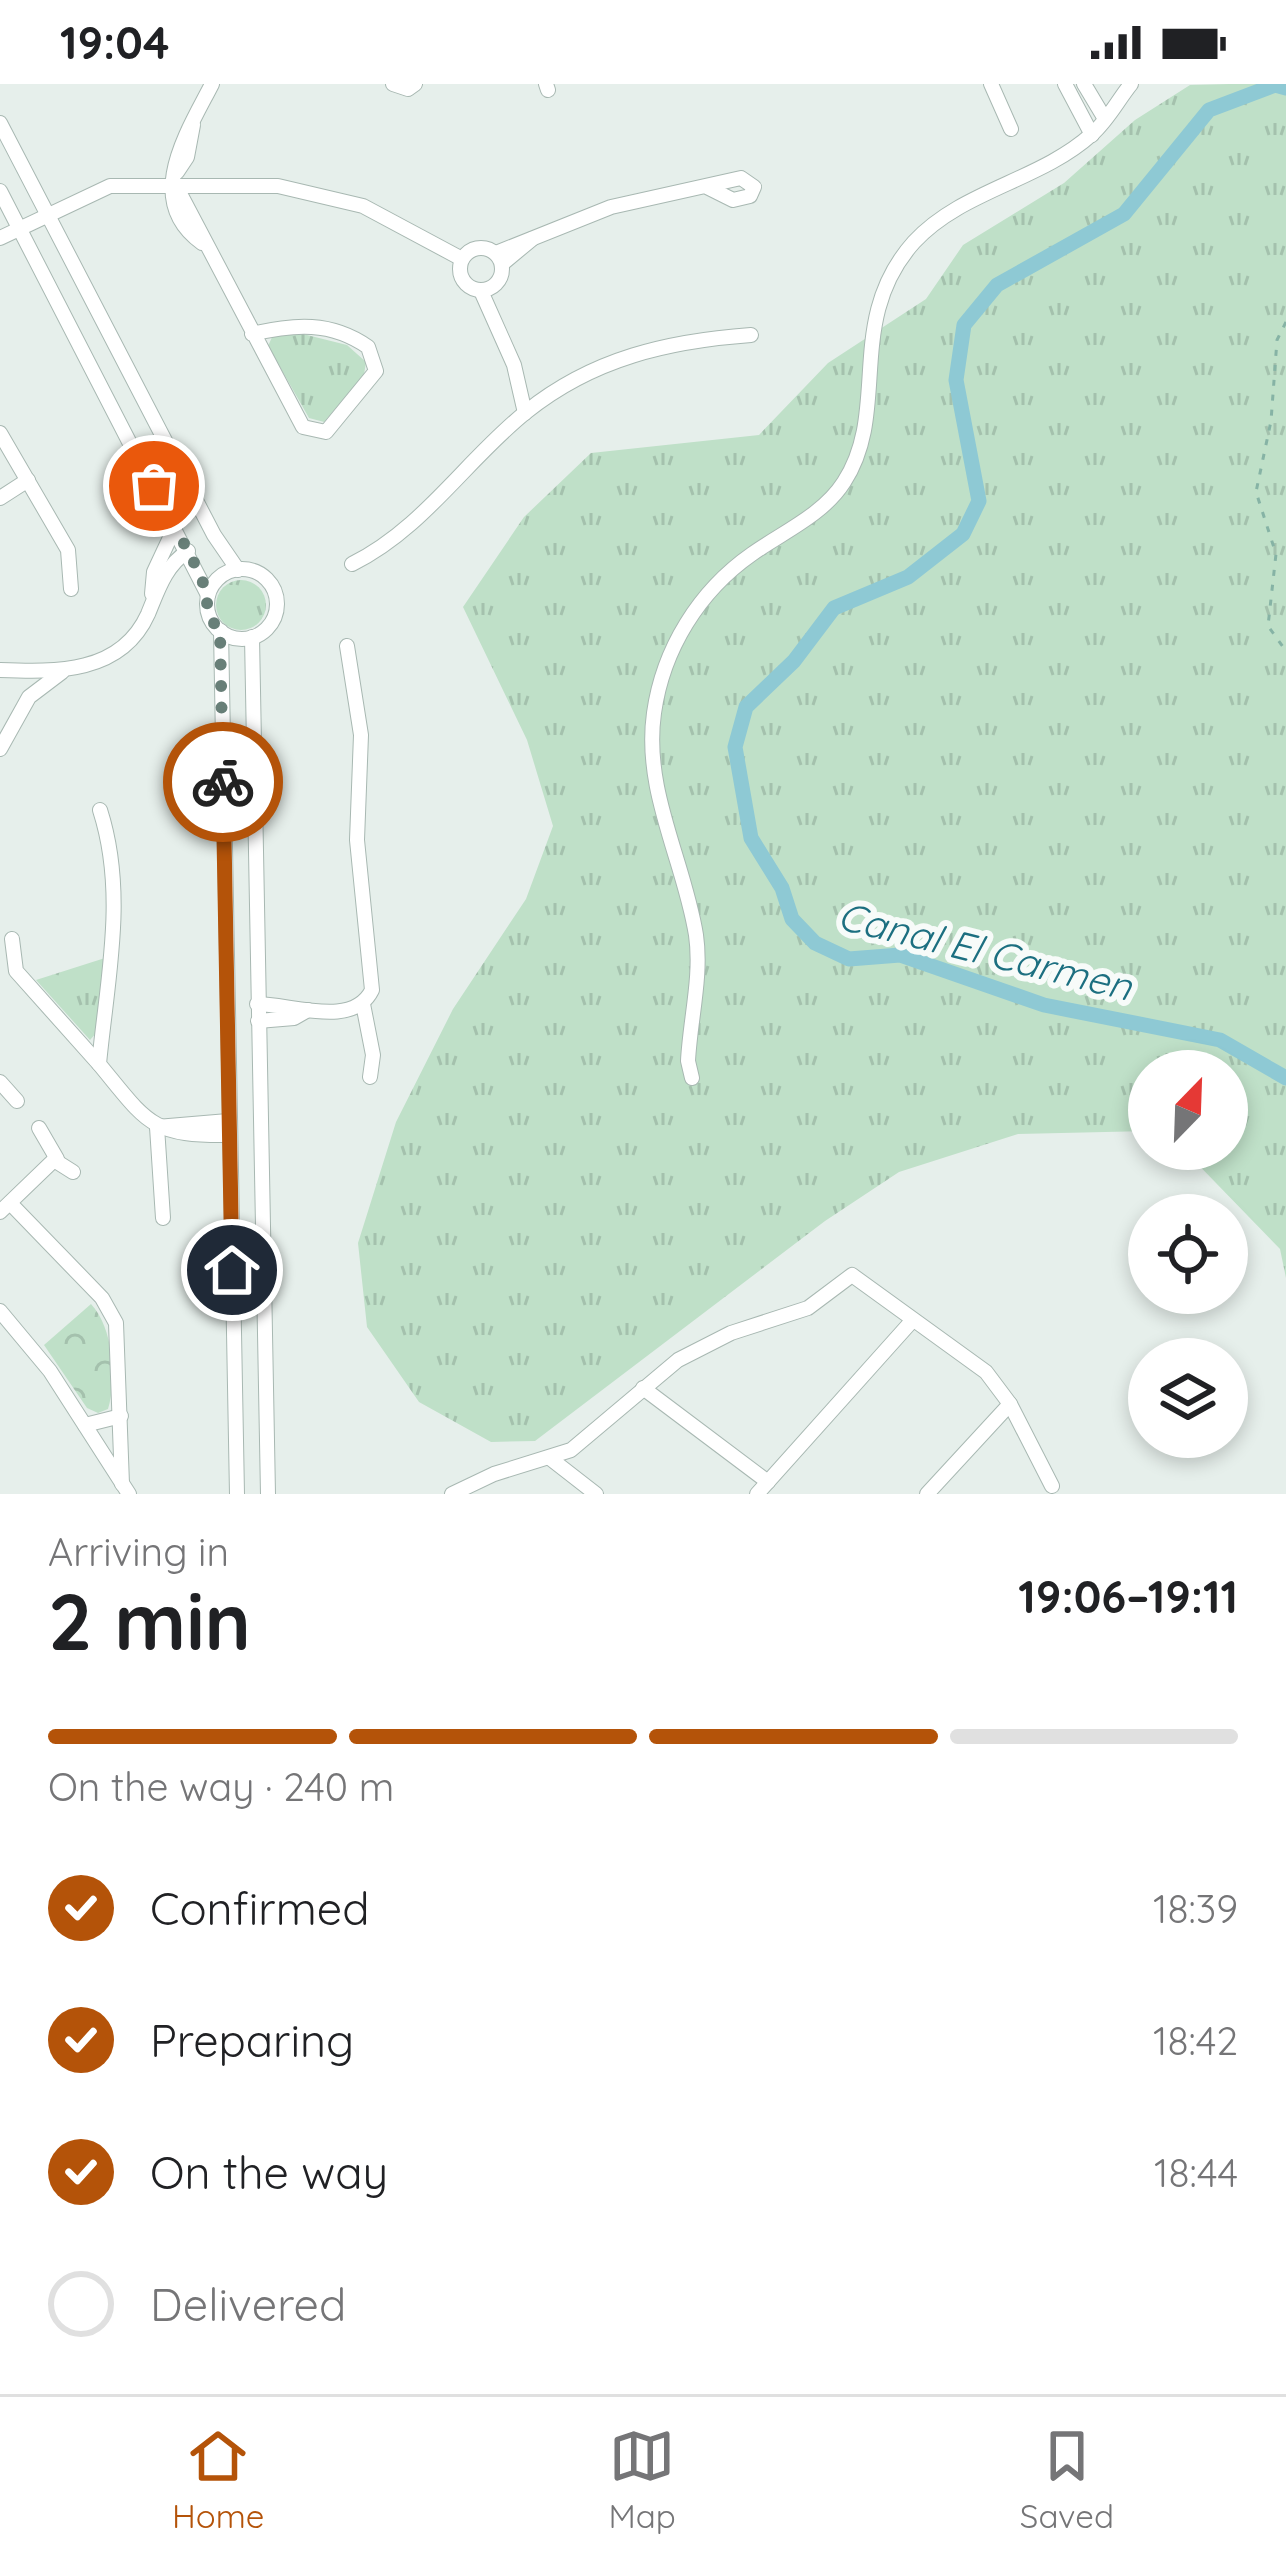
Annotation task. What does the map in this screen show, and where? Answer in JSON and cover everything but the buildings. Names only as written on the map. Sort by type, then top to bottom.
[{"type":"street","points":[[212,84],[176,178],[180,219],[202,243],[300,422],[316,434],[332,428],[376,371],[368,347],[323,328],[298,324],[252,334]]},
{"type":"street","points":[[393,84],[408,89],[415,84]]},
{"type":"street","points":[[992,84],[1012,129]]},
{"type":"street","points":[[1065,84],[1092,135]]},
{"type":"street","points":[[1084,84],[1105,119]]},
{"type":"street","points":[[692,1078],[688,1061],[696,935],[652,754],[658,694],[670,656],[718,583],[822,508],[850,472],[860,447],[874,318],[900,259],[950,213],[1029,174],[1092,135],[1132,84]]},
{"type":"street","points":[[0,123],[214,535],[238,570]]},
{"type":"street","points":[[0,238],[110,186],[176,178],[322,192],[390,218],[462,259]]},
{"type":"street","points":[[499,259],[532,239],[610,208],[707,187]]},
{"type":"street","points":[[0,191],[188,551],[208,595],[210,618],[220,631],[237,1494]]},
{"type":"street","points":[[462,259],[477,248],[499,259]]},
{"type":"street","points":[[462,259],[461,278],[482,291],[514,365],[525,412]]},
{"type":"street","points":[[482,291],[498,283],[499,259]]},
{"type":"street","points":[[352,564],[436,502],[525,412],[624,356],[751,334]]},
{"type":"street","points":[[0,433],[68,550],[71,589]]},
{"type":"street","points":[[0,498],[28,480]]},
{"type":"street","points":[[153,599],[154,572],[175,526]]},
{"type":"street","points":[[0,670],[96,664],[122,648],[140,628],[172,564],[188,551]]},
{"type":"street","points":[[208,595],[221,576],[238,570],[262,576],[276,597],[272,622],[252,637],[220,631]]},
{"type":"street","points":[[252,637],[268,1494]]},
{"type":"street","points":[[347,646],[362,735],[357,840],[373,975],[363,1004],[374,1055],[370,1077]]},
{"type":"street","points":[[0,749],[4,729],[28,697],[67,669]]},
{"type":"street","points":[[99,1064],[114,943],[110,854],[100,811]]},
{"type":"street","points":[[12,939],[16,971],[157,1127],[175,1134],[228,1128]]},
{"type":"street","points":[[257,1004],[292,1004],[308,1010]]},
{"type":"street","points":[[257,1021],[363,1004]]},
{"type":"street","points":[[0,1082],[17,1101]]},
{"type":"street","points":[[157,1127],[163,1218]]},
{"type":"street","points":[[39,1128],[57,1159],[73,1172]]},
{"type":"street","points":[[57,1159],[5,1207],[112,1312],[118,1333],[126,1489]]},
{"type":"street","points":[[452,1494],[494,1474],[551,1459],[604,1426],[643,1388],[695,1349],[808,1308],[852,1275],[911,1322],[972,1358],[1010,1404],[1052,1486]]},
{"type":"street","points":[[0,1311],[126,1489]]},
{"type":"street","points":[[643,1388],[762,1488],[911,1322]]},
{"type":"street","points":[[927,1494],[1010,1404]]},
{"type":"street","points":[[85,1425],[121,1416]]},
{"type":"street","points":[[551,1459],[596,1494]]},
{"type":"path","points":[[1286,322],[1277,340],[1271,421],[1256,492],[1276,554],[1268,626],[1286,651]]},
{"type":"green space","points":[[1286,84],[1286,1278],[1280,1249],[1248,1216],[1248,1194],[1227,1194],[1203,1170],[1248,1170],[1248,1050],[1128,1050],[1128,1131],[1018,1134],[899,1172],[825,1221],[535,1441],[491,1442],[419,1402],[367,1327],[358,1243],[396,1122],[453,1009],[526,899],[553,826],[527,740],[463,607],[524,517],[591,453],[759,435],[828,363],[926,299],[963,245],[1064,183],[1135,120],[1190,85]]},
{"type":"green space","points":[[299,333],[347,345],[366,362],[364,375],[324,422],[309,418],[268,346],[273,335]]},
{"type":"green space","points":[[241,580],[259,587],[266,605],[259,623],[241,630],[223,623],[216,605],[223,587]]},
{"type":"green space","points":[[105,958],[97,1032],[90,1040],[36,980]]},
{"type":"green space","points":[[91,1304],[104,1326],[112,1369],[108,1409],[98,1413],[87,1408],[44,1345]]},
{"type":"waterway","name":"Canal El Carmen","points":[[1286,88],[1275,85],[1209,110],[1124,214],[997,285],[964,325],[956,380],[979,501],[963,534],[908,577],[834,608],[794,661],[746,707],[735,747],[751,838],[782,888],[792,919],[815,943],[849,959],[900,955],[1044,1005],[1220,1040],[1286,1078]]},
{"type":"way so far","points":[[154,486],[202,578],[210,618],[220,631],[223,782]]},
{"type":"route","points":[[223,782],[232,1270]]}]
